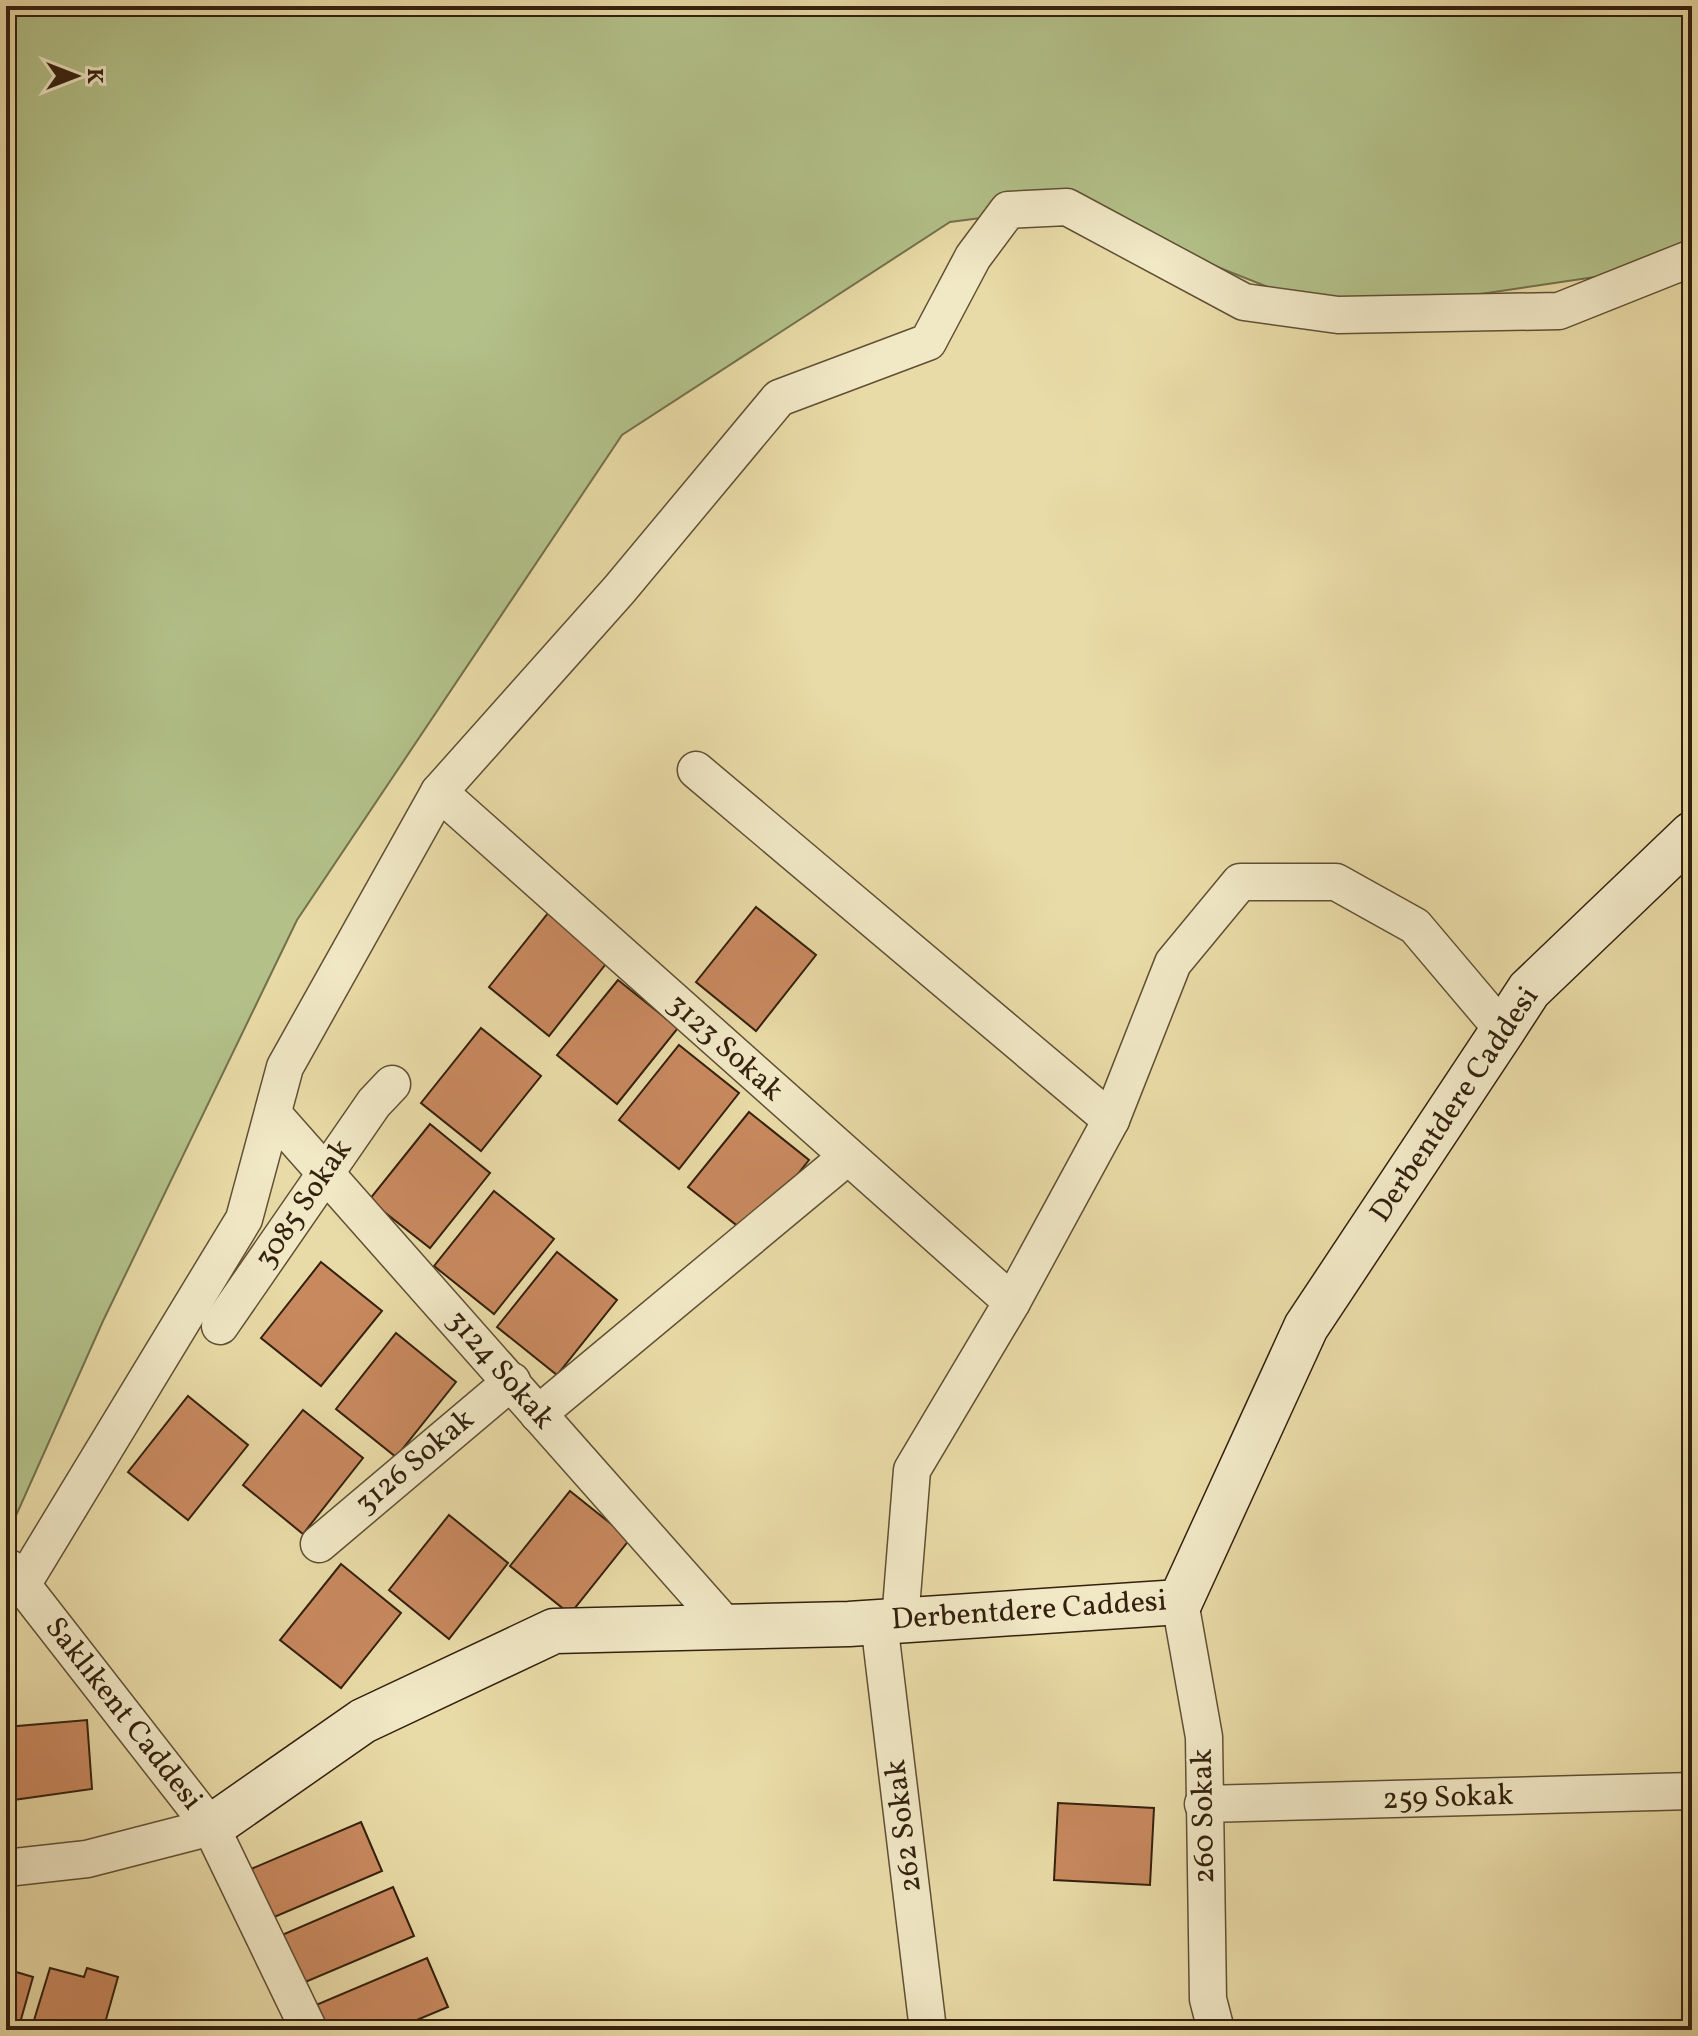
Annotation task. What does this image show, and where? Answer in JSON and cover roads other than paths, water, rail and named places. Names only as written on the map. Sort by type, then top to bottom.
[{"type":"street","points":[[17,1589],[244,1219],[285,1067],[439,792],[619,590],[779,398],[928,342],[973,257],[1008,210],[1067,207],[1244,302],[1338,315],[1559,311],[1692,258]]},
{"type":"street","points":[[696,770],[1111,1120]]},
{"type":"street","name":"3123 Sokak","points":[[439,792],[1012,1302]]},
{"type":"street","name":"Derbentdere Caddesi","points":[[6,1868],[87,1859],[211,1827],[363,1721],[554,1631],[890,1621],[1180,1602],[1306,1327],[1529,990],[1692,834]]},
{"type":"street","name":"262 Sokak","points":[[928,2030],[890,1621],[912,1470],[1012,1302],[1111,1120],[1173,963],[1240,882],[1336,882],[1415,926],[1503,1030]]},
{"type":"street","name":"3085 Sokak","points":[[220,1326],[374,1103],[392,1084]]},
{"type":"street","name":"3124 Sokak","points":[[273,1114],[727,1627]]},
{"type":"street","points":[[538,1414],[847,1157]]},
{"type":"street","name":"3126 Sokak","points":[[319,1544],[512,1381]]},
{"type":"street","name":"Saklıkent Caddesi","points":[[17,1589],[211,1827],[309,2030]]},
{"type":"street","name":"260 Sokak","points":[[1180,1602],[1204,1737],[1208,1999],[1216,2030]]},
{"type":"street","name":"259 Sokak","points":[[1203,1804],[1692,1791]]}]
